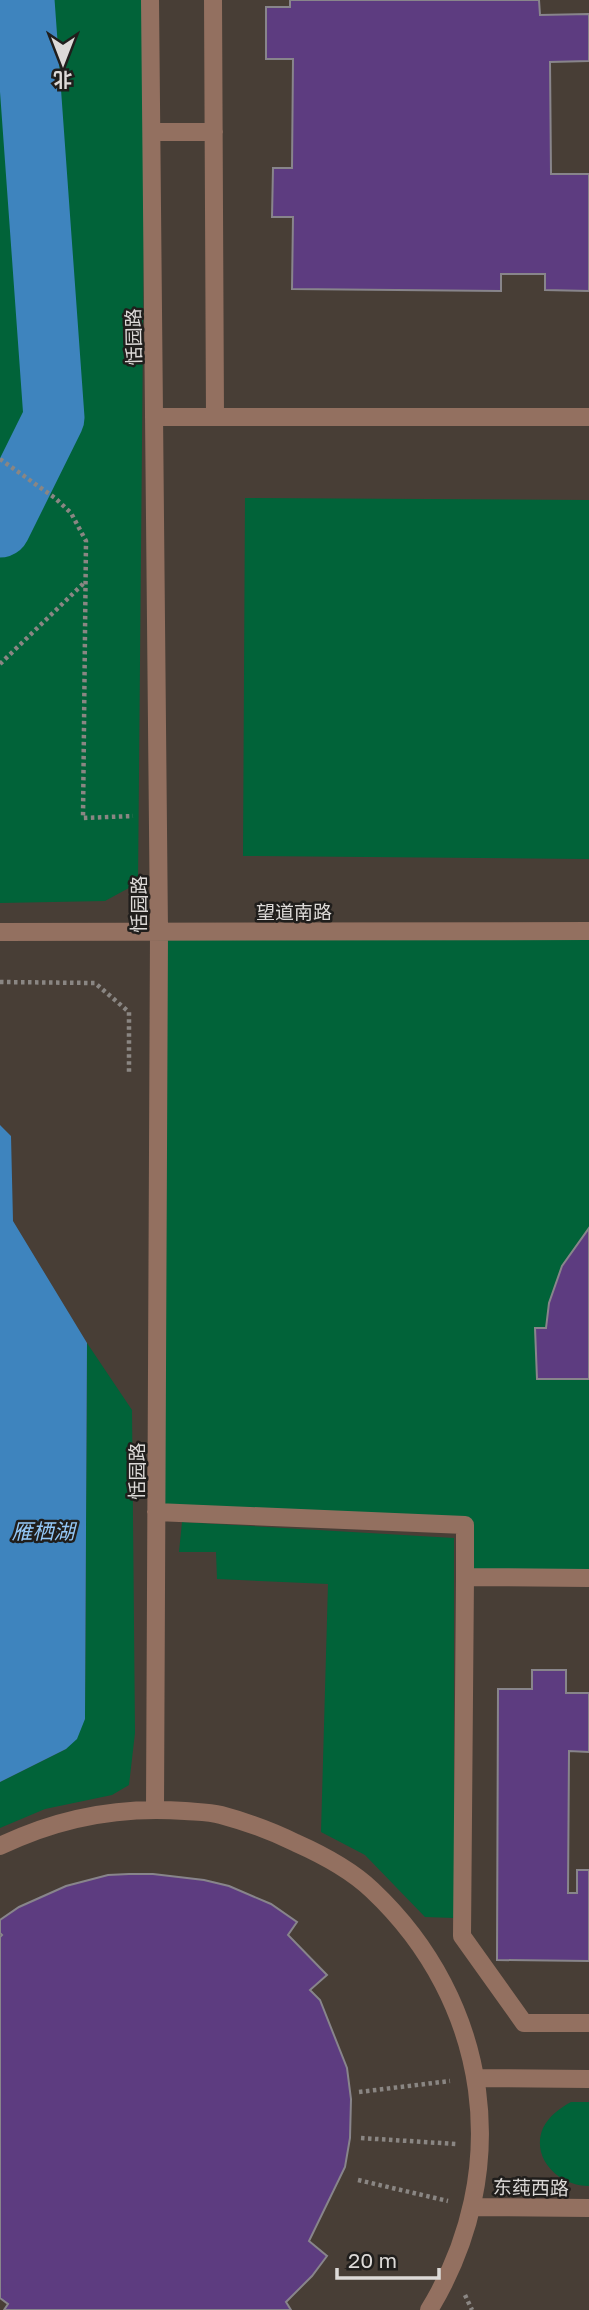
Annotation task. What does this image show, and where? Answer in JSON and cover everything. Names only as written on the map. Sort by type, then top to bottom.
[{"type":"street","name":"恬园路","points":[[150,0],[159,932],[155,1809]]},
{"type":"street","points":[[213,0],[215,417]]},
{"type":"street","points":[[152,132],[214,132]]},
{"type":"street","points":[[154,417],[589,417]]},
{"type":"street","name":"望道南路","points":[[0,932],[589,931]]},
{"type":"street","points":[[156,1511],[465,1525],[462,1936],[524,2023],[589,2023]]},
{"type":"street","points":[[465,1577],[589,1578]]},
{"type":"street","points":[[0,1846],[29,1832],[75,1818],[155,1809],[219,1814],[266,1829],[320,1854],[372,1890],[407,1928],[437,1972],[471,2054],[480,2112],[481,2145],[473,2207],[454,2260],[429,2310]]},
{"type":"street","points":[[475,2078],[589,2079]]},
{"type":"street","name":"东莼西路","points":[[473,2207],[589,2208]]},
{"type":"path","points":[[0,459],[55,498],[71,513],[86,541],[83,818],[158,814]]},
{"type":"path","points":[[0,664],[86,581]]},
{"type":"path","points":[[0,982],[95,983],[129,1012],[130,1080]]},
{"type":"path","points":[[359,2092],[475,2078]]},
{"type":"path","points":[[360,2138],[481,2145]]},
{"type":"path","points":[[358,2180],[473,2207]]},
{"type":"shaded area","points":[[0,0],[589,0],[589,2310],[0,2310]]},
{"type":"green space","points":[[0,0],[146,0],[138,883],[105,901],[0,903]]},
{"type":"green space","points":[[245,498],[589,500],[589,859],[243,856]]},
{"type":"green space","points":[[589,931],[589,1578],[465,1577],[465,1526],[156,1512],[159,932]]},
{"type":"green space","points":[[87,1343],[132,1410],[135,1733],[129,1785],[112,1795],[45,1809],[0,1828],[0,1782],[66,1749],[85,1719]]},
{"type":"green space","points":[[182,1522],[454,1538],[454,1918],[425,1917],[365,1855],[321,1832],[328,1584],[217,1579],[216,1552],[179,1552]]},
{"type":"green space","points":[[571,2102],[589,2102],[589,2186],[578,2185],[558,2176],[544,2160],[541,2150],[540,2139],[545,2124]]},
{"type":"water","name":"雁栖湖","points":[[0,1125],[11,1136],[13,1221],[87,1343],[85,1719],[77,1739],[66,1749],[0,1782]]},
{"type":"building","points":[[290,0],[539,0],[540,15],[589,14],[589,61],[550,62],[551,174],[589,174],[589,291],[545,290],[545,274],[501,274],[501,291],[292,289],[293,217],[272,217],[273,168],[292,168],[293,59],[266,59],[266,7],[290,7]]},
{"type":"building","points":[[589,1228],[589,1379],[537,1379],[535,1328],[546,1328],[549,1303],[562,1266]]},
{"type":"building","points":[[532,1670],[566,1670],[566,1693],[589,1693],[589,1752],[569,1751],[568,1893],[577,1893],[577,1870],[589,1870],[589,1961],[497,1960],[498,1689],[532,1689]]},
{"type":"building","points":[[108,1875],[204,1880],[229,1886],[271,1904],[297,1922],[288,1935],[327,1975],[310,1990],[320,2000],[347,2068],[351,2099],[350,2138],[345,2167],[309,2241],[327,2256],[312,2276],[286,2302],[291,2310],[4,2310],[8,2304],[0,2298],[0,1920],[19,1907],[66,1886]]},
{"type":"waterway","points":[[0,527],[54,418],[24,0]]}]
